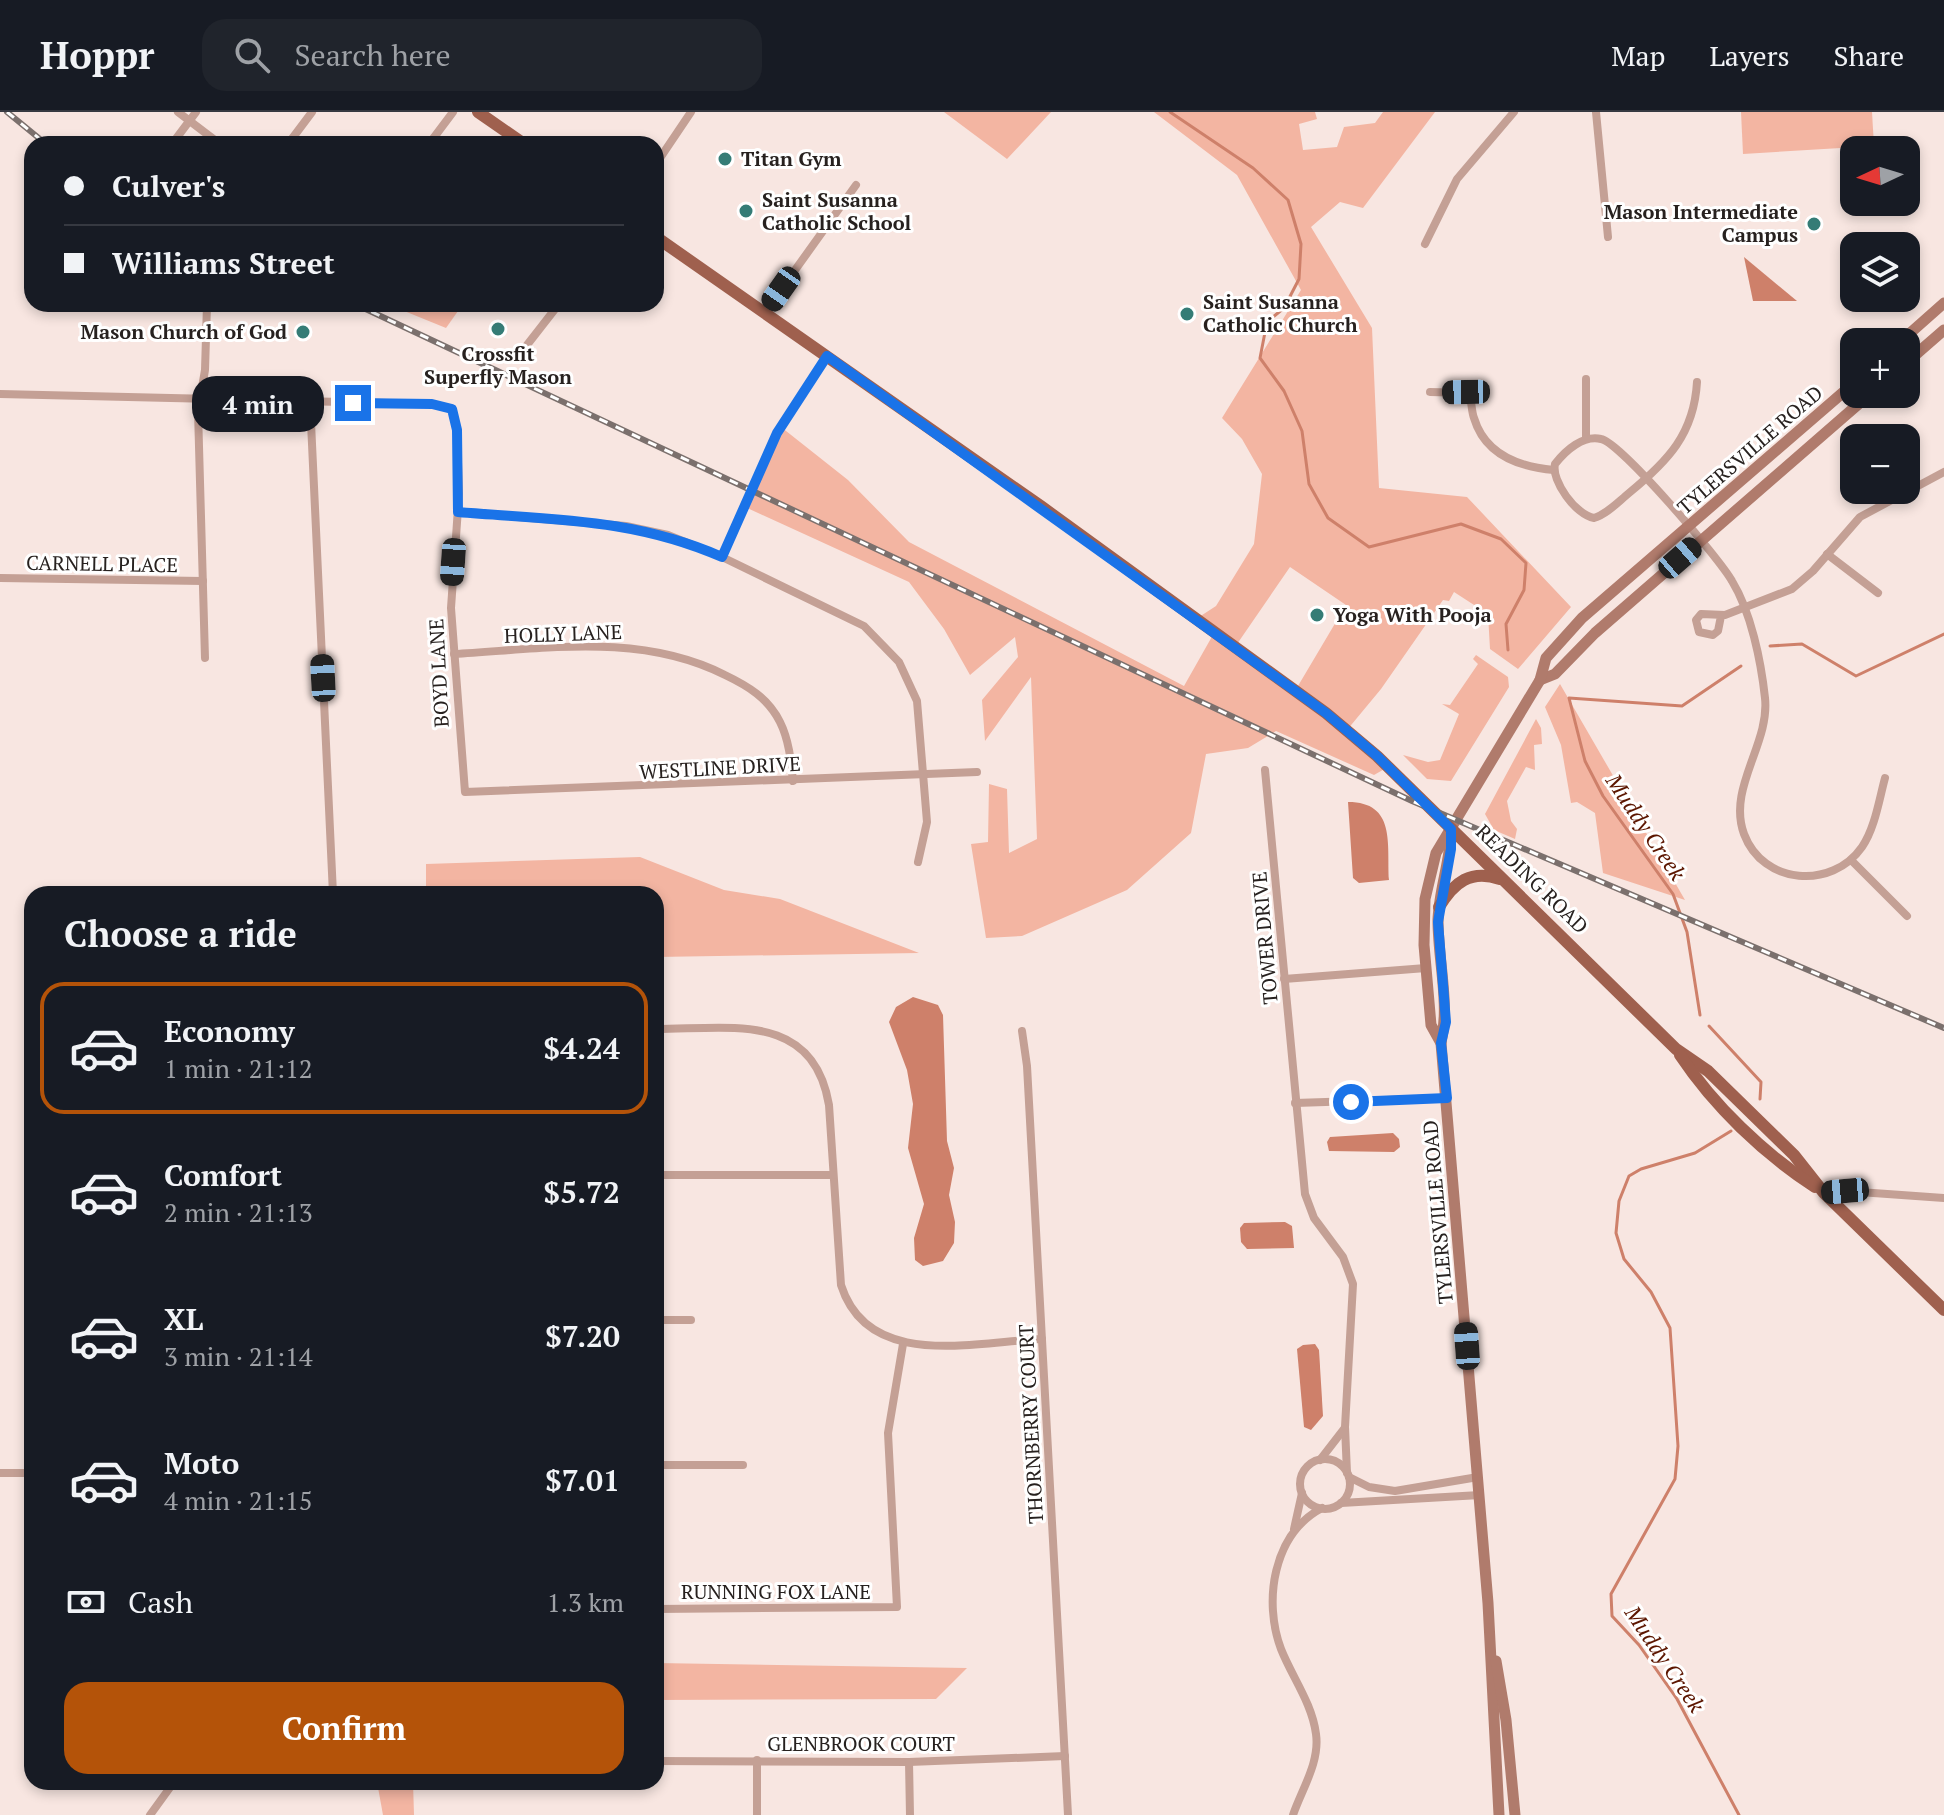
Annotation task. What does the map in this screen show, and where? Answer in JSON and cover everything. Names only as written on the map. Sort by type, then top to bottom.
[{"type":"main road","points":[[479,112],[509,136]]},
{"type":"main road","name":"READING ROAD","points":[[664,243],[1326,713],[1377,756],[1676,1049],[1708,1071],[1794,1155],[1824,1193],[1944,1310]]},
{"type":"main road","points":[[1916,328],[1944,303]]},
{"type":"main road","points":[[1920,351],[1944,330]]},
{"type":"main road","name":"TYLERSVILLE ROAD","points":[[1441,1043],[1431,1025],[1424,913],[1436,853],[1540,680],[1546,658],[1559,642],[1840,395]]},
{"type":"main road","name":"TYLERSVILLE ROAD","points":[[1540,680],[1555,674],[1595,633],[1854,408]]},
{"type":"main road","name":"TYLERSVILLE ROAD","points":[[1451,829],[1451,849],[1439,907],[1446,1022],[1441,1043],[1480,1495],[1499,1815]]},
{"type":"main road","points":[[1439,907],[1449,891],[1471,875],[1484,873],[1504,880]]},
{"type":"main road","name":"TYLERSVILLE ROAD","points":[[1489,1617],[1506,1720],[1515,1815]]},
{"type":"street","points":[[178,112],[209,136]]},
{"type":"street","points":[[178,136],[196,112]]},
{"type":"street","points":[[294,136],[312,112]]},
{"type":"street","points":[[435,136],[453,112]]},
{"type":"street","points":[[664,152],[691,112]]},
{"type":"street","points":[[1425,244],[1457,179],[1514,112]]},
{"type":"street","points":[[1596,112],[1608,237]]},
{"type":"street","points":[[765,312],[856,185]]},
{"type":"street","points":[[205,658],[201,398],[206,312]]},
{"type":"street","points":[[527,345],[553,312]]},
{"type":"street","points":[[722,557],[777,433],[827,356]]},
{"type":"street","points":[[1586,379],[1586,439]]},
{"type":"street","points":[[1697,382],[1687,432],[1670,456],[1646,479],[1605,513],[1590,518],[1583,515],[1556,479],[1554,470],[1560,457],[1586,439],[1599,438],[1614,444],[1646,479],[1729,575],[1743,608],[1759,670],[1765,713],[1740,803],[1743,832],[1758,856],[1788,875],[1823,875],[1851,860],[1867,840],[1885,778]]},
{"type":"street","points":[[1430,392],[1469,393],[1476,424],[1503,457],[1523,466],[1554,470]]},
{"type":"street","points":[[0,394],[310,401],[333,886]]},
{"type":"street","name":"BOYD LANE","points":[[310,401],[432,404],[452,409],[457,430],[458,512],[452,580],[454,654],[465,792]]},
{"type":"street","points":[[1721,616],[1792,589],[1860,517],[1944,472]]},
{"type":"street","points":[[458,512],[626,526],[668,535],[722,557],[852,619],[891,650],[917,701],[925,775],[926,836],[918,862]]},
{"type":"street","points":[[1827,554],[1878,593]]},
{"type":"street","name":"CARNELL PLACE","points":[[0,578],[203,581]]},
{"type":"street","name":"HOLLY LANE","points":[[454,654],[603,646],[662,652],[714,669],[755,691],[774,711],[789,747],[793,781]]},
{"type":"street","name":"TOWER DRIVE","points":[[1265,770],[1296,1114],[1309,1207],[1343,1257],[1353,1284],[1345,1427],[1348,1475]]},
{"type":"street","name":"WESTLINE DRIVE","points":[[465,792],[977,772]]},
{"type":"street","points":[[1851,860],[1907,916]]},
{"type":"street","points":[[1284,979],[1426,968]]},
{"type":"street","points":[[664,1029],[759,1030],[798,1044],[813,1059],[826,1084],[839,1278],[845,1300],[862,1324],[887,1340],[903,1344],[1042,1339]]},
{"type":"street","name":"THORNBERRY COURT","points":[[1022,1031],[1027,1066],[1068,1815]]},
{"type":"street","points":[[1295,1103],[1447,1098]]},
{"type":"street","points":[[664,1175],[833,1175]]},
{"type":"street","points":[[1824,1193],[1845,1191],[1944,1198]]},
{"type":"street","points":[[664,1320],[691,1320]]},
{"type":"street","name":"RUNNING FOX LANE","points":[[664,1609],[897,1607],[888,1433],[903,1344]]},
{"type":"street","points":[[1293,1815],[1317,1749],[1312,1716],[1275,1630],[1276,1571],[1294,1530],[1303,1472],[1320,1460],[1345,1427]]},
{"type":"street","points":[[1320,1460],[1336,1462],[1348,1475],[1369,1487],[1395,1491],[1478,1477]]},
{"type":"street","points":[[664,1465],[743,1465]]},
{"type":"street","points":[[0,1473],[24,1473]]},
{"type":"street","points":[[1340,1503],[1348,1492],[1348,1475]]},
{"type":"street","points":[[1302,1493],[1310,1503],[1322,1508]]},
{"type":"street","points":[[1294,1530],[1322,1508],[1340,1503],[1480,1495]]},
{"type":"street","name":"GLENBROOK COURT","points":[[664,1761],[909,1762],[1065,1756]]},
{"type":"street","points":[[757,1760],[757,1815]]},
{"type":"street","points":[[909,1762],[910,1815]]},
{"type":"street","points":[[150,1815],[168,1790]]},
{"type":"shaded area","points":[[944,112],[1051,112],[1007,159]]},
{"type":"shaded area","points":[[1154,112],[1315,112],[1317,119],[1299,124],[1303,150],[1337,147],[1344,127],[1375,123],[1383,112],[1435,112],[1363,208],[1340,202],[1311,227],[1372,328],[1379,488],[1467,497],[1571,607],[1518,669],[1490,649],[1488,614],[1454,592],[1449,601],[1443,600],[1381,689],[1347,730],[1388,767],[1374,775],[1276,731],[1248,748],[1206,754],[1191,833],[1127,890],[1022,936],[986,938],[971,844],[988,842],[989,784],[1007,789],[1009,853],[1037,839],[1031,677],[985,741],[982,700],[1018,657],[1015,637],[970,675],[944,629],[909,582],[745,507],[781,427],[848,480],[909,542],[1184,686],[1214,633],[1196,619],[1216,606],[1254,544],[1262,474],[1242,439],[1222,418],[1301,290],[1237,175]],"holes":[[[1290,567],[1346,605],[1295,691],[1235,647]]]},
{"type":"shaded area","points":[[1741,112],[1872,112],[1873,136],[1840,136],[1840,148],[1743,154]]},
{"type":"shaded area","points":[[1744,257],[1797,301],[1753,301]]},
{"type":"shaded area","points":[[407,312],[457,312],[446,328]]},
{"type":"shaded area","points":[[1476,655],[1508,677],[1509,687],[1451,781],[1427,779],[1403,755],[1428,762],[1440,760],[1459,714],[1442,704],[1450,705],[1478,664],[1473,659]]},
{"type":"shaded area","points":[[1560,684],[1685,900],[1603,873],[1595,813],[1577,802],[1571,803],[1561,745],[1545,707]]},
{"type":"shaded area","points":[[1536,719],[1541,728],[1542,744],[1534,745],[1535,770],[1526,767],[1507,801],[1511,821],[1517,829],[1515,839],[1494,830],[1485,814]]},
{"type":"shaded area","points":[[1348,802],[1363,804],[1382,817],[1388,840],[1389,880],[1359,883],[1353,878]]},
{"type":"shaded area","points":[[640,857],[724,890],[780,899],[919,953],[664,957],[664,886],[426,886],[426,864]]},
{"type":"shaded area","points":[[913,997],[938,1005],[943,1015],[947,1141],[954,1168],[949,1195],[955,1222],[954,1243],[943,1261],[923,1266],[915,1260],[914,1238],[924,1204],[908,1148],[913,1104],[907,1070],[889,1022],[896,1007]]},
{"type":"shaded area","points":[[1393,1133],[1399,1139],[1400,1147],[1394,1152],[1329,1151],[1327,1142],[1330,1137]]},
{"type":"shaded area","points":[[1285,1222],[1292,1226],[1294,1248],[1247,1249],[1241,1242],[1240,1228],[1244,1223]]},
{"type":"shaded area","points":[[1315,1344],[1319,1350],[1323,1416],[1311,1430],[1304,1427],[1297,1349]]},
{"type":"shaded area","points":[[664,1663],[967,1668],[936,1699],[664,1700]]},
{"type":"shaded area","points":[[378,1790],[413,1790],[414,1815],[383,1815]]},
{"type":"waterway","name":"Muddy Creek","points":[[1170,112],[1253,168],[1288,200],[1301,244],[1299,279],[1284,308],[1267,322],[1260,358],[1284,391],[1302,431],[1309,484],[1328,518],[1369,547],[1461,524],[1501,539],[1526,563],[1524,590],[1506,624],[1508,650]]},
{"type":"waterway","name":"Muddy Creek","points":[[1770,646],[1802,644],[1856,676],[1944,634]]},
{"type":"waterway","name":"Muddy Creek","points":[[1700,1015],[1687,932],[1673,894],[1603,796],[1585,761],[1569,698],[1682,706],[1741,666]]},
{"type":"waterway","name":"Muddy Creek","points":[[1709,1026],[1761,1082],[1760,1099]]},
{"type":"waterway","name":"Muddy Creek","points":[[1731,1131],[1695,1153],[1641,1169],[1629,1176],[1619,1201],[1616,1233],[1624,1259],[1651,1292],[1670,1328],[1678,1446],[1675,1479],[1611,1594],[1612,1616],[1639,1645],[1677,1699],[1739,1815]]},
{"type":"railway","points":[[7,112],[36,136]]},
{"type":"railway","points":[[372,312],[1412,801],[1944,1028]]},
{"type":"place","name":"Titan Gym","points":[[725,159]]},
{"type":"place","name":"Saint Susanna Catholic School","points":[[746,211]]},
{"type":"place","name":"Mason Intermediate Campus","points":[[1814,224]]},
{"type":"place","name":"Saint Susanna Catholic Church","points":[[1187,314]]},
{"type":"place","name":"Crossfit Superfly Mason","points":[[498,329]]},
{"type":"place","name":"Mason Church of God","points":[[303,332]]},
{"type":"place","name":"Yoga With Pooja","points":[[1317,615]]},
{"type":"route","points":[[353,403],[432,404],[452,409],[457,430],[458,512],[626,526],[668,535],[722,557],[777,433],[827,356],[1326,713],[1377,756],[1451,829],[1451,849],[1441,890],[1438,922],[1446,1022],[1441,1043],[1447,1098],[1351,1102]]}]
